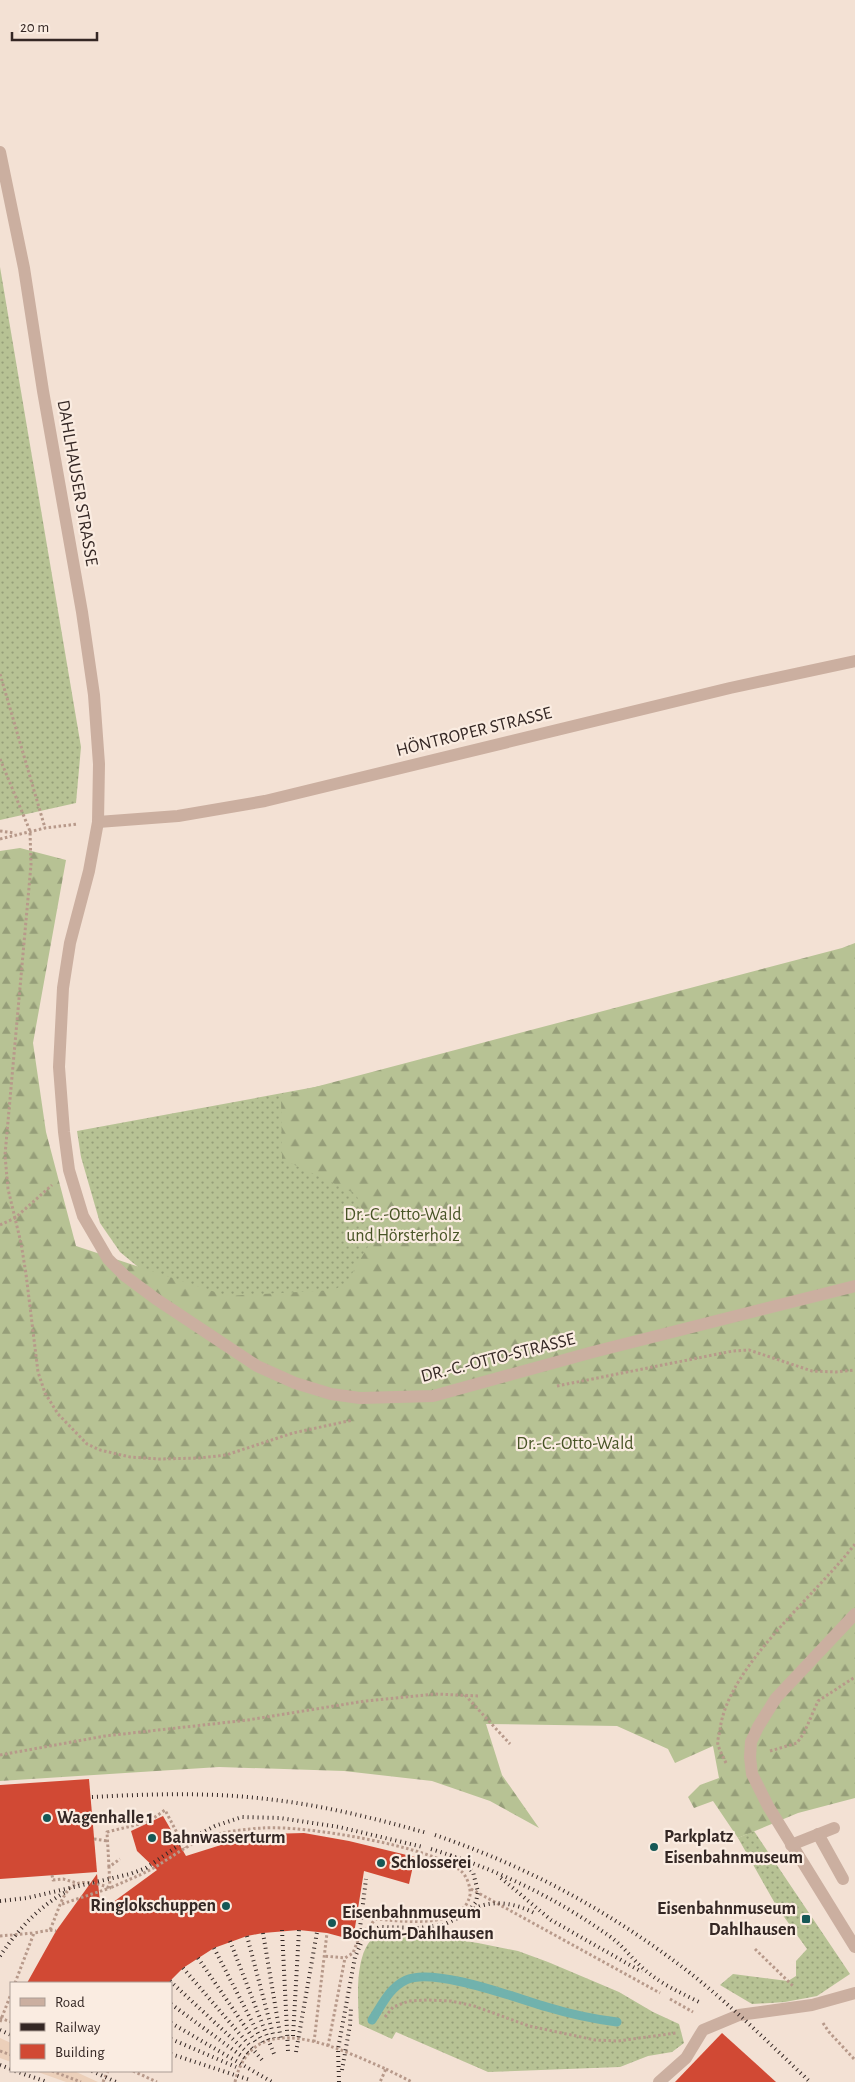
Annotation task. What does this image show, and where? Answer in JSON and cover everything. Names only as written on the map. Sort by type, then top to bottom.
[{"type":"street","name":"DAHLHAUSER STRASSE","points":[[0,152],[24,268],[43,391],[83,621],[99,764],[98,822],[89,871],[70,942],[63,988],[59,1067],[64,1132]]},
{"type":"street","name":"HÖNTROPER STRASSE","points":[[98,822],[178,816],[265,801],[730,688],[855,661]]},
{"type":"street","name":"DR.-C.-OTTO-STRASSE","points":[[64,1132],[70,1170],[83,1216],[108,1259],[125,1276],[156,1299],[257,1366],[296,1383],[331,1394],[350,1397],[385,1398],[433,1396],[593,1352],[855,1286]]},
{"type":"street","points":[[855,1614],[776,1698],[751,1742],[750,1757],[752,1774],[760,1790],[791,1845],[855,1947]]},
{"type":"street","points":[[791,1845],[834,1828]]},
{"type":"street","points":[[818,1834],[843,1879]]},
{"type":"street","points":[[660,2082],[686,2058],[703,2030],[739,2015],[812,2005],[855,1993]]},
{"type":"path","points":[[0,674],[44,828]]},
{"type":"path","points":[[0,759],[30,830],[31,865],[5,1155],[8,1189],[15,1218]]},
{"type":"path","points":[[0,838],[30,830],[98,822]]},
{"type":"path","points":[[0,831],[18,834]]},
{"type":"path","points":[[0,1226],[15,1218],[70,1170]]},
{"type":"path","points":[[726,1763],[718,1744],[721,1720],[730,1698],[747,1667],[839,1565],[855,1544]]},
{"type":"path","points":[[750,1757],[797,1743],[804,1733],[818,1701],[855,1677]]},
{"type":"path","points":[[0,1755],[106,1736],[248,1720],[364,1701],[435,1694],[480,1696]]},
{"type":"path","points":[[464,1694],[510,1744]]},
{"type":"path","points":[[110,1888],[107,1832],[148,1822],[165,1810],[185,1848]]},
{"type":"path","points":[[61,1904],[110,1888],[148,1871],[185,1848],[211,1836],[264,1828],[286,1828],[351,1836],[409,1850],[446,1862],[462,1872],[471,1889],[660,1993]]},
{"type":"path","points":[[94,1839],[108,1841]]},
{"type":"path","points":[[109,1867],[120,1859]]},
{"type":"path","points":[[52,1875],[53,1880],[63,1879],[78,1883],[94,1882],[110,1888]]},
{"type":"path","points":[[50,1930],[68,1888],[78,1883]]},
{"type":"path","points":[[324,1956],[345,1958],[353,1953],[360,1936],[376,1919],[421,1922],[449,1917],[465,1906],[471,1889]]},
{"type":"path","points":[[0,1936],[50,1930],[56,1931]]},
{"type":"path","points":[[15,1982],[34,1933]]},
{"type":"path","points":[[314,2042],[327,1933]]},
{"type":"path","points":[[755,1949],[812,2005],[829,2032],[855,2060]]},
{"type":"path","points":[[328,2046],[345,1958]]},
{"type":"path","points":[[1,2020],[10,1997]]},
{"type":"path","points":[[385,2017],[393,2007],[409,2001],[451,2001],[474,2006],[529,2026],[595,2040],[618,2041],[682,2033]]},
{"type":"path","points":[[234,2082],[245,2058],[263,2043],[280,2037],[298,2038],[328,2046],[386,2069],[412,2082]]},
{"type":"path","points":[[380,2082],[386,2069]]},
{"type":"path","points":[[55,2072],[81,2082]]},
{"type":"path","points":[[135,2072],[157,2082]]},
{"type":"green space","points":[[0,267],[81,747],[76,803],[0,820]]},
{"type":"green space","name":"Dr.-C.-Otto-Wald","points":[[20,848],[66,860],[33,1043],[46,1132],[76,1246],[227,1296],[334,1290],[347,1282],[373,1238],[356,1194],[282,1159],[281,1096],[855,943],[855,1798],[798,1813],[738,1838],[713,1801],[694,1808],[688,1797],[700,1785],[719,1778],[713,1746],[675,1763],[668,1749],[617,1726],[486,1724],[502,1775],[539,1828],[490,1801],[432,1781],[344,1771],[219,1767],[0,1781],[0,851]]},
{"type":"green space","name":"Dr.-C.-Otto-Wald und Hörsterholz","points":[[569,1040],[429,1375],[167,1291],[120,1252],[100,1223],[81,1157],[77,1131]]},
{"type":"green space","points":[[754,1831],[850,1974],[817,1996],[785,2002],[752,2004],[720,1985],[733,1974],[788,1981],[796,1976],[796,1961],[807,1949],[777,1907],[738,1838]]},
{"type":"green space","points":[[389,1930],[518,1951],[548,1962],[619,1992],[653,2012],[679,2024],[684,2043],[672,2052],[648,2056],[620,2067],[488,2072],[396,2032],[392,2039],[359,2024],[358,1998],[358,1983],[363,1955],[369,1943],[377,1935]]},
{"type":"shaded area","points":[[0,2038],[10,2043],[10,2062],[0,2058]]},
{"type":"shaded area","points":[[38,2072],[76,2072],[98,2082],[66,2082]]},
{"type":"building","name":"Wagenhalle 1","points":[[89,1779],[97,1872],[0,1879],[0,1785]]},
{"type":"building","name":"Ringlokschuppen","points":[[163,1816],[186,1856],[240,1839],[268,1834],[304,1833],[349,1841],[415,1857],[409,1884],[364,1871],[353,1940],[327,1933],[299,1930],[263,1933],[247,1936],[214,1948],[183,1968],[169,1982],[28,1982],[56,1931],[97,1874],[101,1911],[157,1870],[137,1851],[131,1831]]},
{"type":"building","points":[[722,2033],[776,2082],[675,2082]]},
{"type":"waterway","points":[[372,2020],[386,1997],[400,1983],[419,1977],[435,1977],[475,1985],[564,2012],[617,2022]]},
{"type":"railway","points":[[92,1797],[201,1794],[267,1799],[347,1813],[427,1833]]},
{"type":"railway","points":[[0,1901],[27,1898],[130,1874],[146,1868],[182,1843],[215,1826],[242,1817],[280,1818],[339,1827],[423,1847]]},
{"type":"railway","points":[[435,1835],[503,1861],[536,1877],[568,1893],[630,1930],[706,1986],[810,2082]]},
{"type":"railway","points":[[431,1849],[502,1875],[570,1910],[621,1945],[641,1966],[658,1980],[701,2003]]},
{"type":"railway","points":[[339,2082],[338,2049],[355,1957],[363,1939],[369,1932],[380,1927],[419,1928],[443,1925],[466,1914],[476,1902],[478,1892],[473,1872],[458,1859],[447,1854]]},
{"type":"railway","points":[[501,1878],[551,1920],[642,1972]]},
{"type":"railway","points":[[358,1944],[366,1879]]},
{"type":"railway","points":[[0,1956],[29,1920],[47,1904],[66,1892]]},
{"type":"railway","points":[[470,1911],[486,1904],[495,1903],[520,1907],[536,1914]]},
{"type":"railway","points":[[282,1930],[288,2051]]},
{"type":"railway","points":[[293,2036],[299,1930]]},
{"type":"railway","points":[[296,2052],[317,1932]]},
{"type":"railway","points":[[263,1933],[281,2040]]},
{"type":"railway","points":[[247,1936],[274,2038]]},
{"type":"railway","points":[[230,1941],[274,2054]]},
{"type":"railway","points":[[214,1948],[263,2043]]},
{"type":"railway","points":[[198,1958],[257,2044]]},
{"type":"railway","points":[[183,1968],[263,2061]]},
{"type":"railway","points":[[172,1983],[250,2055]]},
{"type":"railway","points":[[172,2005],[247,2060]]},
{"type":"railway","points":[[342,2070],[351,2008]]},
{"type":"railway","points":[[172,2024],[272,2082]]},
{"type":"railway","points":[[0,2030],[10,2035]]},
{"type":"railway","points":[[172,2039],[236,2067]]},
{"type":"railway","points":[[172,2054],[250,2080]]},
{"type":"railway","points":[[0,2065],[10,2069]]},
{"type":"railway","points":[[18,2072],[47,2082]]},
{"type":"railway","points":[[94,2072],[116,2082]]},
{"type":"place","name":"Wagenhalle 1","points":[[47,1818]]},
{"type":"place","name":"Bahnwasserturm","points":[[152,1838]]},
{"type":"place","name":"Parkplatz Eisenbahnmuseum","points":[[654,1847]]},
{"type":"place","name":"Schlosserei","points":[[381,1863]]},
{"type":"place","name":"Ringlokschuppen","points":[[226,1906]]},
{"type":"place","name":"Eisenbahnmuseum Dahlhausen","points":[[806,1919]]},
{"type":"place","name":"Eisenbahnmuseum Bochum-Dahlhausen","points":[[332,1923]]}]
